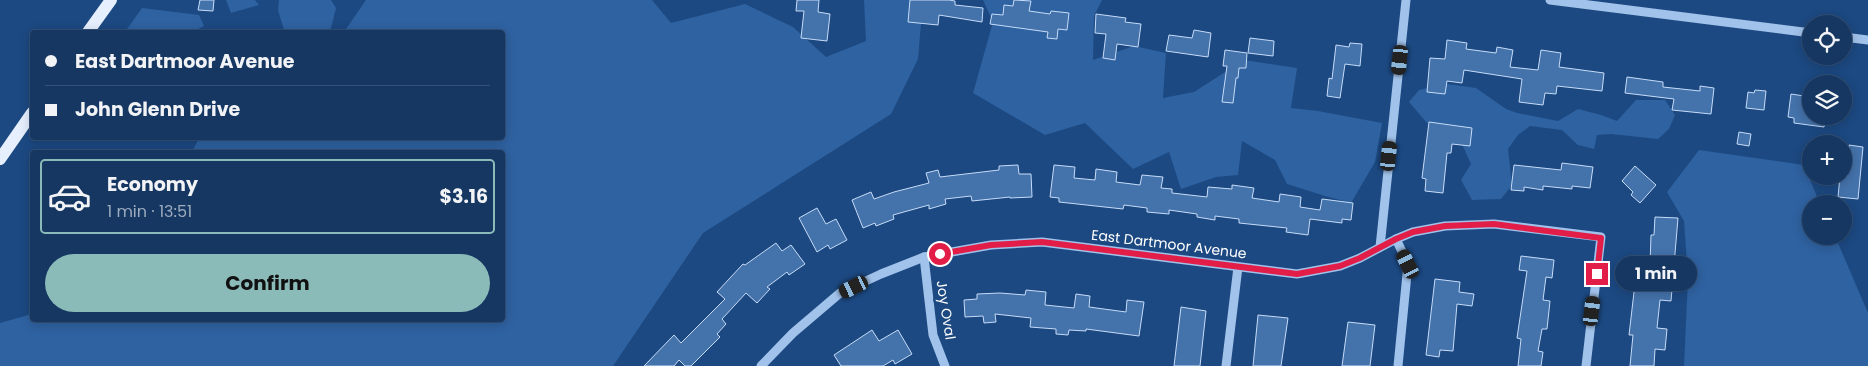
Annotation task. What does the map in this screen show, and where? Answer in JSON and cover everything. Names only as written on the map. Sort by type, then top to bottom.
[{"type":"main road","points":[[89,30],[111,0]]},
{"type":"main road","points":[[0,159],[30,116]]},
{"type":"street","points":[[1380,247],[1406,0]]},
{"type":"street","points":[[1550,0],[1802,32]]},
{"type":"street","points":[[1852,38],[1868,40]]},
{"type":"street","name":"East Dartmoor Avenue","points":[[761,366],[793,333],[840,293],[924,257],[991,245],[1042,242],[1297,274],[1340,266],[1413,232],[1445,226],[1494,224],[1601,238],[1586,366]]},
{"type":"street","points":[[1396,239],[1408,264],[1398,366]]},
{"type":"street","name":"Joy Oval","points":[[924,257],[934,335],[945,366]]},
{"type":"street","points":[[1226,366],[1238,267]]},
{"type":"shaded area","points":[[226,0],[255,0],[259,5],[231,13]]},
{"type":"shaded area","points":[[279,0],[331,0],[336,8],[330,30],[284,30],[278,10]]},
{"type":"shaded area","points":[[366,0],[652,0],[671,23],[745,4],[793,27],[826,57],[866,41],[864,0],[923,0],[918,59],[891,114],[703,233],[613,366],[0,366],[0,323],[30,315],[30,322],[505,322],[505,150],[193,150],[198,140],[505,140],[505,30],[345,30]]},
{"type":"shaded area","points":[[983,0],[1102,0],[1094,16],[1093,60],[1134,46],[1166,53],[1163,98],[1194,92],[1244,60],[1297,68],[1291,108],[1382,123],[1375,162],[1351,203],[1287,184],[1275,160],[1242,141],[1238,175],[1216,177],[1181,189],[1169,152],[1133,169],[1085,123],[1045,135],[973,93],[993,22]]},
{"type":"shaded area","points":[[142,8],[199,15],[204,26],[197,30],[126,30]]},
{"type":"shaded area","points":[[1447,84],[1476,88],[1506,109],[1517,113],[1558,121],[1578,109],[1617,121],[1636,100],[1665,100],[1675,115],[1669,129],[1658,139],[1611,134],[1597,135],[1594,149],[1578,145],[1562,130],[1530,126],[1518,135],[1508,149],[1512,185],[1501,199],[1472,200],[1461,180],[1471,164],[1461,142],[1473,128],[1427,123],[1409,102],[1419,90]]},
{"type":"shaded area","points":[[1699,150],[1802,165],[1802,185],[1812,185],[1816,195],[1802,195],[1802,245],[1839,245],[1868,313],[1868,366],[1684,366],[1688,278],[1684,221],[1667,192]]},
{"type":"building","points":[[200,0],[214,0],[213,11],[198,10]]},
{"type":"building","points":[[797,0],[819,0],[818,12],[830,14],[827,41],[801,38],[804,11],[796,11]]},
{"type":"building","points":[[910,0],[949,0],[955,1],[955,5],[983,8],[982,22],[939,15],[938,25],[908,22]]},
{"type":"building","points":[[1014,0],[1031,1],[1029,11],[1050,14],[1051,11],[1069,13],[1067,30],[1058,29],[1057,39],[1047,38],[1048,32],[990,24],[992,14],[1003,15],[1004,5],[1013,6]]},
{"type":"building","points":[[1096,14],[1126,18],[1125,22],[1141,24],[1138,47],[1117,44],[1115,60],[1103,58],[1106,34],[1095,33]]},
{"type":"building","points":[[1194,30],[1211,33],[1208,57],[1166,51],[1169,35],[1192,38]]},
{"type":"building","points":[[1250,38],[1274,41],[1273,56],[1248,53]]},
{"type":"building","points":[[1447,40],[1467,43],[1466,49],[1496,53],[1497,47],[1513,50],[1510,67],[1538,70],[1541,50],[1561,53],[1559,67],[1604,73],[1602,91],[1557,86],[1556,94],[1545,93],[1543,105],[1519,102],[1522,79],[1464,70],[1462,83],[1447,81],[1445,94],[1427,92],[1430,58],[1445,59]]},
{"type":"building","points":[[1350,43],[1362,44],[1360,66],[1345,64],[1340,98],[1327,96],[1329,78],[1332,79],[1336,45],[1349,47]]},
{"type":"building","points":[[1225,50],[1247,53],[1246,68],[1239,68],[1238,78],[1236,78],[1233,103],[1222,102],[1227,66],[1223,66]]},
{"type":"building","points":[[1627,77],[1663,82],[1663,87],[1700,91],[1700,86],[1714,88],[1711,114],[1672,110],[1674,99],[1625,93]]},
{"type":"building","points":[[1755,90],[1766,91],[1764,110],[1746,108],[1748,92],[1754,93]]},
{"type":"building","points":[[1791,94],[1802,96],[1802,124],[1794,123],[1794,118],[1788,117]]},
{"type":"building","points":[[1429,122],[1472,128],[1470,146],[1452,144],[1451,153],[1447,153],[1443,193],[1425,191],[1426,179],[1422,178]]},
{"type":"building","points":[[1739,132],[1751,134],[1749,146],[1737,144]]},
{"type":"building","points":[[1852,145],[1863,147],[1858,199],[1852,198],[1852,195],[1838,195],[1839,185],[1852,185]]},
{"type":"building","points":[[1562,163],[1593,167],[1590,188],[1572,186],[1572,189],[1543,186],[1543,190],[1524,187],[1524,191],[1511,190],[1514,165],[1561,170]]},
{"type":"building","points":[[1018,165],[1019,174],[1031,174],[1032,197],[972,201],[971,196],[945,199],[946,204],[929,209],[929,205],[893,215],[894,219],[876,226],[875,223],[863,228],[852,200],[871,192],[874,199],[929,183],[926,173],[938,170],[940,177],[999,170],[999,166]]},
{"type":"building","points":[[1054,165],[1075,167],[1074,178],[1095,180],[1096,169],[1117,172],[1116,182],[1140,185],[1142,175],[1163,177],[1161,188],[1172,189],[1172,193],[1207,197],[1208,187],[1232,189],[1232,185],[1254,188],[1252,198],[1279,202],[1280,194],[1301,197],[1300,207],[1320,210],[1322,199],[1353,203],[1351,220],[1342,219],[1342,223],[1310,219],[1308,235],[1286,232],[1287,228],[1239,223],[1239,219],[1215,216],[1215,220],[1197,217],[1197,214],[1169,210],[1169,214],[1147,212],[1147,208],[1124,205],[1123,209],[1059,202],[1059,198],[1050,197]]},
{"type":"building","points":[[1635,166],[1656,185],[1640,203],[1631,195],[1633,192],[1622,181]]},
{"type":"building","points":[[817,208],[826,224],[836,219],[847,240],[830,249],[828,245],[817,252],[799,218]]},
{"type":"building","points":[[1655,217],[1678,218],[1671,301],[1660,300],[1657,328],[1667,329],[1665,350],[1655,349],[1654,366],[1630,366],[1633,335],[1629,335],[1636,275],[1640,275],[1641,265],[1650,266],[1651,235],[1654,235]]},
{"type":"building","points":[[776,243],[782,251],[791,245],[805,264],[789,275],[787,272],[767,287],[770,289],[757,303],[746,293],[722,319],[726,324],[717,334],[720,337],[691,366],[685,366],[679,360],[674,366],[644,366],[674,335],[681,343],[725,299],[717,292],[743,264],[745,265]]},
{"type":"building","points":[[1521,256],[1554,260],[1552,278],[1546,277],[1543,300],[1550,301],[1547,329],[1542,329],[1538,351],[1543,352],[1541,366],[1518,366],[1521,339],[1517,338],[1527,271],[1519,270]]},
{"type":"building","points":[[1435,279],[1460,282],[1459,292],[1474,294],[1472,306],[1457,304],[1453,351],[1440,350],[1439,357],[1426,355]]},
{"type":"building","points":[[1026,290],[1046,292],[1045,305],[1074,308],[1076,294],[1090,296],[1089,307],[1126,312],[1127,300],[1144,302],[1139,336],[1086,329],[1086,331],[1069,330],[1068,335],[1056,334],[1056,329],[1030,327],[1031,318],[995,314],[996,322],[984,323],[983,316],[965,317],[964,300],[977,299],[977,294],[1025,295]]},
{"type":"building","points":[[1181,307],[1206,311],[1200,366],[1174,366]]},
{"type":"building","points":[[1258,315],[1288,318],[1281,366],[1253,366]]},
{"type":"building","points":[[1348,322],[1375,325],[1370,366],[1342,366]]},
{"type":"building","points":[[872,330],[879,341],[898,330],[912,354],[895,364],[893,360],[883,366],[841,366],[834,355]]},
{"type":"route","points":[[940,254],[991,245],[1042,242],[1297,274],[1340,266],[1413,232],[1445,226],[1494,224],[1601,238],[1597,274]]}]
